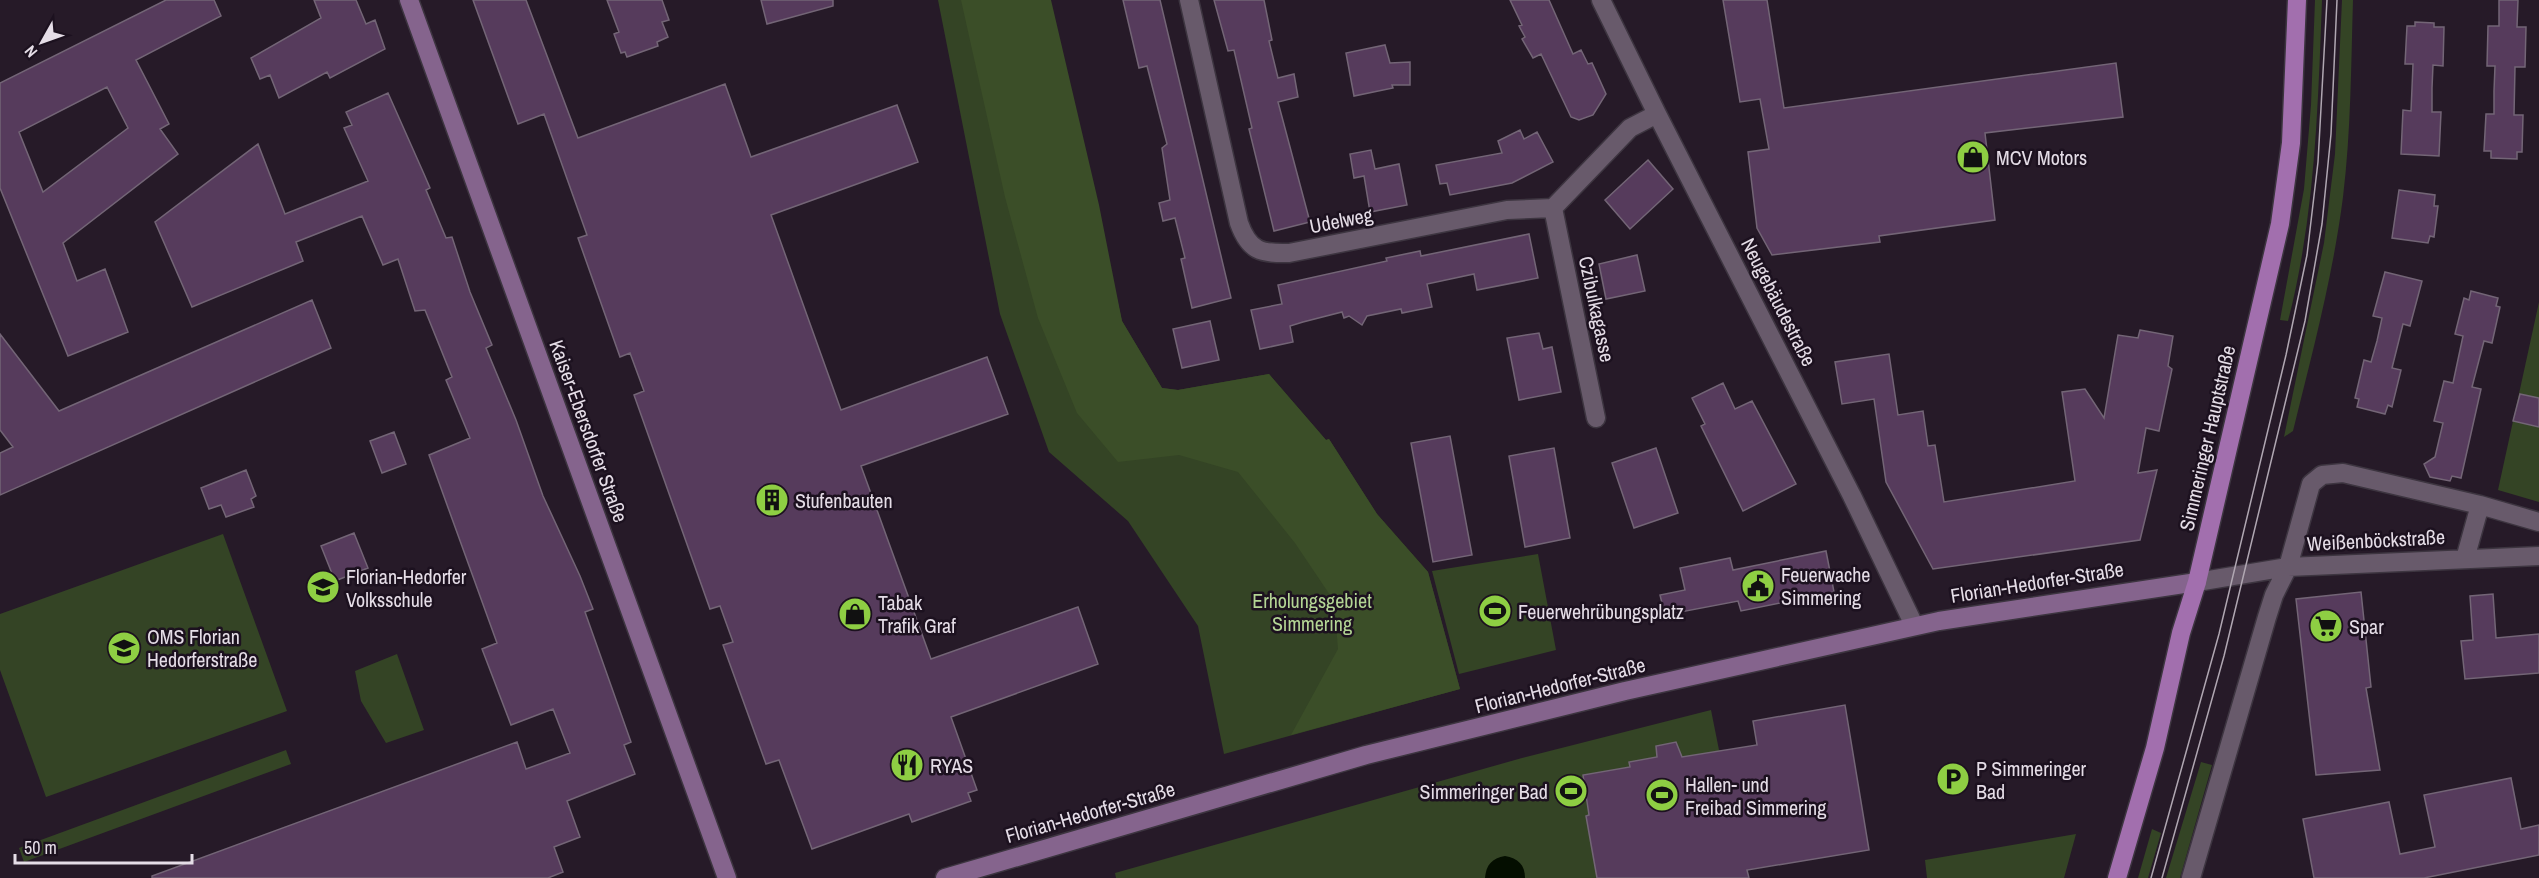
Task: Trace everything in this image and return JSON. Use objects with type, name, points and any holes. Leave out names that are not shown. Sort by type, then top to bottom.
[{"type":"main road","name":"Kaiser-Ebersdorfer Straße","points":[[409,0],[727,878]]},
{"type":"main road","name":"Simmeringer Hauptstraße","points":[[2117,878],[2155,748],[2181,633],[2197,582],[2280,224],[2291,143],[2297,0]]},
{"type":"main road","name":"Florian-Hedorfer-Straße","points":[[945,878],[1366,755],[1625,691],[1914,626],[1972,615],[2197,582]]},
{"type":"street","name":"Udelweg","points":[[1189,0],[1239,223],[1244,236],[1251,245],[1262,252],[1290,253],[1508,210],[1552,208]]},
{"type":"street","name":"Neugebäudestraße","points":[[1601,0],[1852,496],[1914,626]]},
{"type":"street","points":[[1552,208],[1630,128],[1657,114]]},
{"type":"street","name":"Czibulkagasse","points":[[1552,208],[1596,418]]},
{"type":"street","name":"Weißenböckstraße","points":[[2288,567],[2311,484],[2322,475],[2343,473],[2480,505],[2539,522]]},
{"type":"street","name":"Weißenböckstraße","points":[[2465,559],[2480,505]]},
{"type":"street","name":"Weißenböckstraße","points":[[2197,582],[2288,567],[2539,556]]},
{"type":"street","points":[[2191,878],[2267,617],[2274,595],[2288,567]]},
{"type":"green space","name":"Erholungsgebiet Simmering","points":[[938,0],[1050,0],[1122,321],[1162,388],[1178,390],[1269,374],[1326,440],[1329,439],[1377,514],[1428,572],[1460,689],[1224,754],[1198,626],[1128,521],[1049,452],[1000,314]]},
{"type":"green space","points":[[961,0],[1051,0],[1099,205],[1122,321],[1162,388],[1178,390],[1269,374],[1326,440],[1329,439],[1377,514],[1428,572],[1460,689],[1291,735],[1338,649],[1334,601],[1295,543],[1238,472],[1179,455],[1118,462],[1077,413],[1038,318],[1005,197]]},
{"type":"green space","points":[[2315,0],[2322,0],[2314,162],[2304,242],[2288,321],[2280,320],[2304,189],[2311,105]]},
{"type":"green space","points":[[2342,0],[2353,0],[2349,124],[2343,197],[2328,285],[2293,431],[2284,437],[2324,243],[2335,154]]},
{"type":"green space","points":[[2539,302],[2539,502],[2498,490]]},
{"type":"green space","points":[[223,534],[287,711],[46,797],[0,670],[0,614]]},
{"type":"green space","name":"Feuerwehrübungsplatz","points":[[1538,554],[1556,650],[1459,674],[1432,571]]},
{"type":"green space","points":[[397,654],[424,730],[386,743],[361,701],[355,671]]},
{"type":"green space","name":"Simmeringer Bad","points":[[1711,710],[1719,750],[1725,750],[1749,878],[1116,878],[1115,873],[1522,758]]},
{"type":"green space","points":[[286,750],[291,764],[24,862],[19,848]]},
{"type":"green space","points":[[2201,762],[2212,765],[2180,878],[2166,878]]},
{"type":"green space","points":[[2152,829],[2161,833],[2148,878],[2138,878]]},
{"type":"green space","points":[[2076,834],[2064,878],[1927,878],[1925,860]]},
{"type":"shaded area","points":[[1505,856],[1514,858],[1520,863],[1524,869],[1525,878],[1485,878],[1490,863]]},
{"type":"building","points":[[166,0],[214,0],[221,16],[136,60],[169,124],[160,129],[178,154],[63,243],[77,281],[105,269],[128,332],[68,356],[0,188],[0,83]],"holes":[[[107,87],[128,128],[43,192],[19,132]]]},
{"type":"building","points":[[314,0],[356,0],[366,24],[375,20],[385,49],[330,78],[327,72],[279,98],[270,75],[260,79],[251,58],[321,18]]},
{"type":"building","name":"Stufenbauten","points":[[473,0],[526,0],[578,138],[725,84],[751,157],[897,105],[918,162],[771,215],[841,410],[987,357],[1008,414],[861,466],[931,659],[1078,607],[1098,664],[951,717],[977,790],[968,793],[971,801],[912,822],[909,814],[812,849],[779,760],[766,764],[723,645],[733,642],[720,606],[710,609],[634,395],[644,391],[630,353],[620,357],[578,238],[587,235],[544,114],[518,124]]},
{"type":"building","points":[[607,0],[662,0],[669,20],[662,22],[668,37],[657,42],[658,46],[627,57],[625,52],[621,53],[614,34],[619,32]]},
{"type":"building","points":[[761,0],[833,0],[833,6],[767,24]]},
{"type":"building","points":[[1123,0],[1160,0],[1231,298],[1192,308],[1181,259],[1185,258],[1175,218],[1163,221],[1159,203],[1170,200],[1162,148],[1167,144],[1147,66],[1139,68]]},
{"type":"building","points":[[1214,0],[1264,0],[1272,40],[1269,41],[1278,78],[1294,74],[1298,97],[1278,102],[1310,222],[1274,231],[1249,129],[1252,128],[1234,50],[1228,51]]},
{"type":"building","points":[[1510,0],[1549,0],[1573,54],[1581,50],[1588,64],[1592,63],[1606,94],[1593,115],[1579,120],[1571,117],[1541,54],[1533,58],[1522,39],[1525,37],[1519,26],[1522,25]]},
{"type":"building","points":[[1723,0],[1767,0],[1784,108],[2116,63],[2123,117],[1985,133],[1995,220],[1879,236],[1880,242],[1772,255],[1757,228],[1748,152],[1769,149],[1760,99],[1740,102]]},
{"type":"building","points":[[2499,0],[2518,0],[2517,27],[2526,27],[2525,67],[2515,67],[2514,115],[2523,115],[2522,152],[2517,152],[2517,159],[2491,158],[2491,151],[2484,151],[2486,114],[2494,114],[2495,66],[2487,66],[2488,26],[2499,26]]},
{"type":"building","points":[[2415,22],[2434,23],[2434,27],[2444,27],[2443,66],[2433,65],[2432,88],[2432,112],[2441,112],[2439,156],[2401,154],[2403,110],[2411,111],[2413,64],[2405,64],[2407,26],[2415,26]]},
{"type":"building","points":[[1385,45],[1390,63],[1410,62],[1410,85],[1392,85],[1393,88],[1354,96],[1346,53]]},
{"type":"building","points":[[388,93],[430,188],[426,190],[446,238],[452,237],[470,292],[492,345],[486,348],[516,420],[543,496],[593,609],[585,612],[631,742],[624,745],[635,774],[567,801],[580,837],[554,847],[563,872],[548,878],[152,878],[152,876],[517,742],[526,769],[570,753],[553,709],[511,725],[482,649],[497,643],[429,455],[470,438],[446,380],[452,377],[425,310],[415,311],[398,259],[383,265],[362,216],[296,242],[303,261],[192,307],[155,222],[258,144],[285,214],[368,181],[344,128],[352,125],[346,112]]},
{"type":"building","points":[[1520,130],[1524,139],[1537,132],[1553,162],[1512,183],[1450,195],[1447,183],[1440,184],[1436,165],[1502,153],[1498,141]]},
{"type":"building","points":[[1371,150],[1375,169],[1399,164],[1407,205],[1370,212],[1364,176],[1354,178],[1350,154]]},
{"type":"building","points":[[1648,160],[1673,189],[1630,229],[1605,200]]},
{"type":"building","points":[[2399,190],[2435,195],[2434,206],[2438,206],[2434,237],[2430,236],[2428,243],[2392,238]]},
{"type":"building","points":[[1529,234],[1538,278],[1477,290],[1474,274],[1427,284],[1432,307],[1402,313],[1401,309],[1367,316],[1362,325],[1349,316],[1344,318],[1342,312],[1290,326],[1293,342],[1260,349],[1251,310],[1282,304],[1278,285],[1387,261],[1386,258],[1420,251],[1421,256]]},
{"type":"building","points":[[1637,255],[1645,291],[1606,299],[1599,264]]},
{"type":"building","points":[[2385,272],[2422,281],[2410,326],[2403,324],[2392,368],[2401,370],[2392,407],[2388,405],[2385,414],[2357,407],[2359,399],[2355,398],[2364,360],[2371,362],[2377,341],[2382,318],[2373,316]]},
{"type":"building","points":[[2471,291],[2498,298],[2496,306],[2500,307],[2492,343],[2484,341],[2472,387],[2481,389],[2461,478],[2452,476],[2450,481],[2430,477],[2424,464],[2435,457],[2443,423],[2434,421],[2444,381],[2453,383],[2463,336],[2455,334],[2464,298],[2469,300]]},
{"type":"building","points":[[312,300],[331,348],[0,495],[0,453],[13,447],[0,430],[0,334],[59,411]]},
{"type":"building","points":[[1210,321],[1219,360],[1182,368],[1173,329]]},
{"type":"building","points":[[2140,330],[2173,336],[2168,366],[2172,369],[2159,431],[2146,428],[2138,473],[2157,470],[2140,540],[1933,569],[1886,482],[1874,399],[1842,404],[1835,362],[1889,354],[1898,415],[1923,411],[1928,446],[1935,445],[1944,502],[2075,481],[2062,392],[2085,389],[2104,418],[2118,335],[2138,338]]},
{"type":"building","points":[[1539,333],[1543,349],[1552,347],[1561,392],[1519,400],[1507,338]]},
{"type":"building","points":[[1723,383],[1735,409],[1752,401],[1796,484],[1743,511],[1701,426],[1705,424],[1692,398]]},
{"type":"building","points":[[2520,394],[2539,398],[2539,427],[2513,421]]},
{"type":"building","points":[[394,432],[406,464],[382,473],[370,441]]},
{"type":"building","points":[[1450,436],[1472,555],[1433,562],[1411,443]]},
{"type":"building","points":[[1554,448],[1570,538],[1525,547],[1509,456]]},
{"type":"building","points":[[1656,448],[1678,513],[1634,528],[1612,463]]},
{"type":"building","points":[[246,470],[256,496],[251,499],[254,507],[226,517],[221,505],[209,509],[201,488]]},
{"type":"building","points":[[354,533],[368,568],[335,581],[321,546]]},
{"type":"building","name":"Feuerwache Simmering","points":[[1826,551],[1834,592],[1741,611],[1738,601],[1665,615],[1660,595],[1685,590],[1680,568],[1730,558],[1733,570]]},
{"type":"building","points":[[2361,592],[2371,687],[2366,688],[2380,770],[2316,775],[2296,599]]},
{"type":"building","points":[[2493,594],[2496,638],[2539,634],[2539,673],[2465,679],[2461,641],[2473,640],[2470,596]]},
{"type":"building","points":[[1845,705],[1869,850],[1747,870],[1749,878],[1597,878],[1586,816],[1589,815],[1583,775],[1630,767],[1629,762],[1657,757],[1656,746],[1676,742],[1682,757],[1757,745],[1753,721]]},
{"type":"building","points":[[2511,778],[2521,829],[2539,825],[2539,855],[2424,878],[2314,878],[2303,819],[2389,802],[2400,854],[2435,847],[2424,795]]},
{"type":"tram line","points":[[2151,878],[2219,634],[2286,355],[2307,255],[2318,162],[2327,0]]},
{"type":"tram line","points":[[2162,878],[2224,656],[2305,321],[2322,224],[2331,134],[2337,0]]},
{"type":"place","name":"MCV Motors","points":[[1973,157]]},
{"type":"place","name":"Stufenbauten","points":[[772,500]]},
{"type":"place","name":"Feuerwache Simmering","points":[[1758,586]]},
{"type":"place","name":"Florian-Hedorfer Volksschule","points":[[323,587]]},
{"type":"place","name":"Feuerwehrübungsplatz","points":[[1495,611]]},
{"type":"place","name":"Tabak Trafik Graf","points":[[855,614]]},
{"type":"place","name":"Spar","points":[[2326,626]]},
{"type":"place","name":"OMS Florian Hedorferstraße","points":[[124,648]]},
{"type":"place","name":"RYAS","points":[[907,765]]},
{"type":"place","name":"P Simmeringer Bad","points":[[1953,779]]},
{"type":"place","name":"Simmeringer Bad","points":[[1571,791]]},
{"type":"place","name":"Hallen- und Freibad Simmering","points":[[1662,795]]}]
